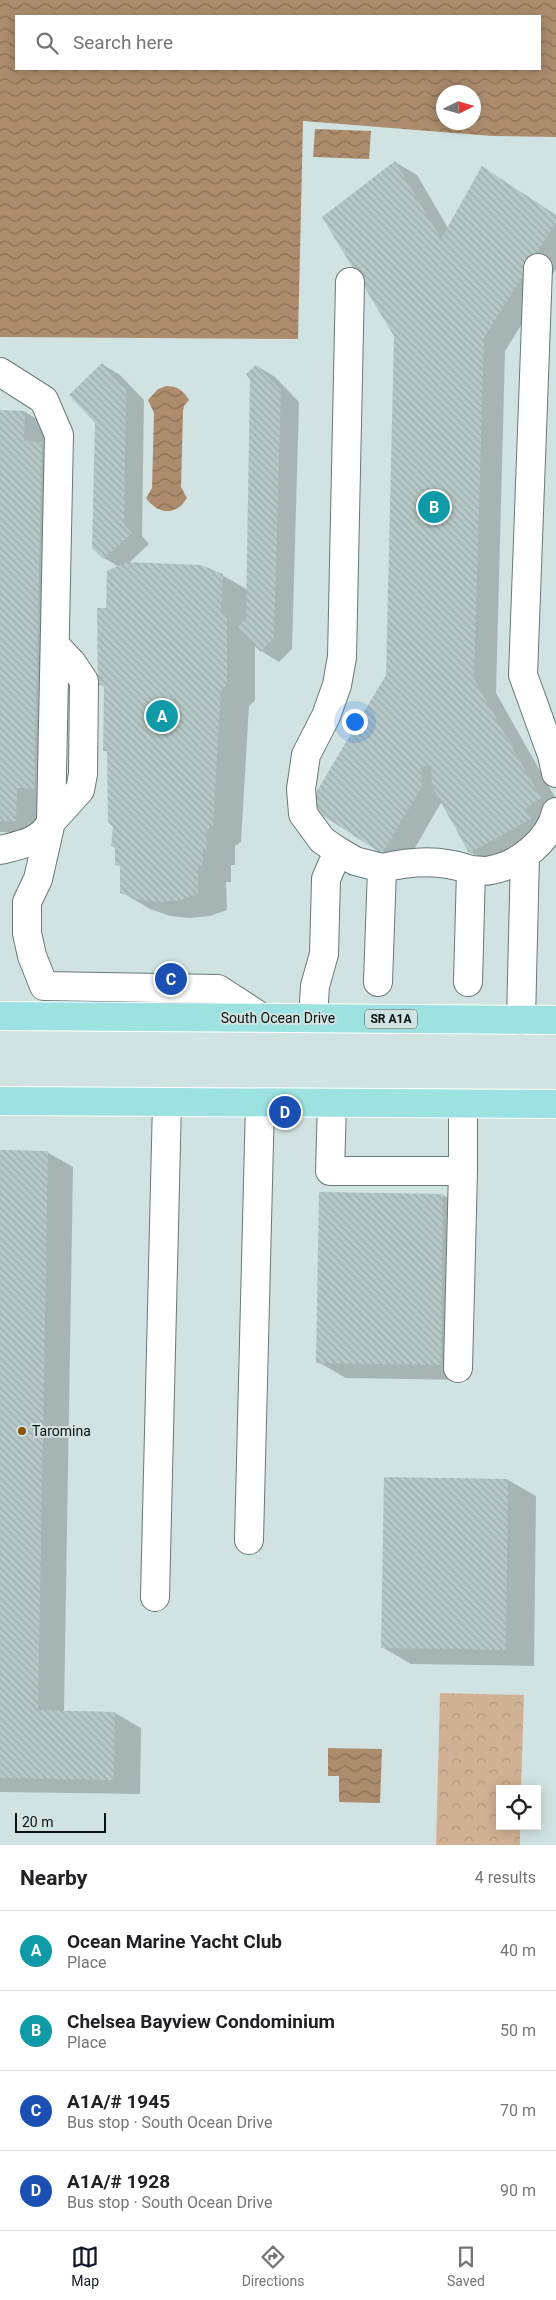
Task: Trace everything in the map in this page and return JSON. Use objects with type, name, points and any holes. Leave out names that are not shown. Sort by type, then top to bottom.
[{"type":"main road","name":"South Ocean Drive","points":[[0,1016],[556,1020]]},
{"type":"main road","points":[[0,1101],[556,1104]]},
{"type":"lane","points":[[538,268],[523,675],[552,755],[556,774]]},
{"type":"lane","points":[[350,282],[342,657],[337,685],[326,716],[306,755],[301,789],[303,814],[322,840],[354,861],[382,868],[417,861],[452,863],[471,870],[490,871],[525,855],[546,836],[556,812]]},
{"type":"lane","points":[[0,372],[44,400],[58,435],[51,822],[38,879],[28,902],[27,933],[32,956],[44,986],[218,989],[261,1018]]},
{"type":"lane","points":[[0,850],[37,839],[46,832],[51,822]]},
{"type":"lane","points":[[313,1018],[315,986],[324,954],[326,879],[338,851]]},
{"type":"lane","points":[[521,1020],[525,855]]},
{"type":"lane","points":[[378,982],[382,868]]},
{"type":"lane","points":[[468,982],[471,870]]},
{"type":"lane","points":[[155,1597],[167,1102]]},
{"type":"lane","points":[[249,1540],[260,1103]]},
{"type":"lane","points":[[332,1103],[330,1171],[463,1170]]},
{"type":"lane","points":[[458,1368],[463,1104]]},
{"type":"green space","points":[[440,1693],[524,1695],[521,1785],[496,1785],[496,1830],[520,1830],[520,1845],[436,1845]]},
{"type":"water","points":[[0,0],[556,0],[556,137],[492,136],[303,121],[298,339],[0,337]]},
{"type":"water","points":[[315,129],[371,131],[369,159],[313,157]]},
{"type":"water","points":[[166,386],[179,389],[189,400],[184,406],[183,411],[181,487],[187,498],[178,508],[167,511],[156,508],[146,498],[152,488],[154,413],[148,400],[158,389]]},
{"type":"water","points":[[328,1748],[382,1749],[380,1803],[339,1802],[339,1776],[328,1776]]},
{"type":"building","points":[[395,161],[441,239],[482,166],[556,216],[556,222],[484,338],[474,679],[541,798],[526,808],[531,819],[469,853],[432,786],[431,766],[421,766],[422,786],[382,854],[308,806],[386,675],[394,336],[322,217]]},
{"type":"building","points":[[102,363],[126,388],[124,525],[132,533],[103,559],[92,548],[95,423],[69,395]]},
{"type":"building","points":[[256,365],[281,390],[274,638],[260,652],[238,627],[246,618],[250,380],[246,374]]},
{"type":"building","points":[[0,410],[25,411],[24,441],[42,442],[34,789],[17,788],[16,821],[0,821]]},
{"type":"building","points":[[127,562],[201,565],[223,574],[221,611],[227,614],[227,685],[221,690],[213,826],[206,830],[207,849],[203,850],[203,866],[198,866],[198,894],[181,900],[161,902],[141,900],[120,893],[120,866],[115,865],[115,848],[111,846],[113,827],[108,822],[107,751],[103,751],[104,686],[98,685],[97,608],[106,608],[107,571]]},
{"type":"building","name":"Taromina","points":[[0,1150],[48,1151],[38,1710],[115,1712],[114,1780],[0,1778]]},
{"type":"building","points":[[319,1192],[443,1194],[441,1365],[316,1363]]},
{"type":"building","points":[[384,1477],[508,1479],[506,1650],[381,1648]]},
{"type":"place","name":"Chelsea Bayview Condominium","points":[[434,507]]},
{"type":"place","name":"Ocean Marine Yacht Club","points":[[162,716]]},
{"type":"place","name":"A1A/# 1945","points":[[171,979]]},
{"type":"place","name":"A1A/# 1928","points":[[285,1112]]},
{"type":"place","name":"Taromina","points":[[22,1431]]}]
